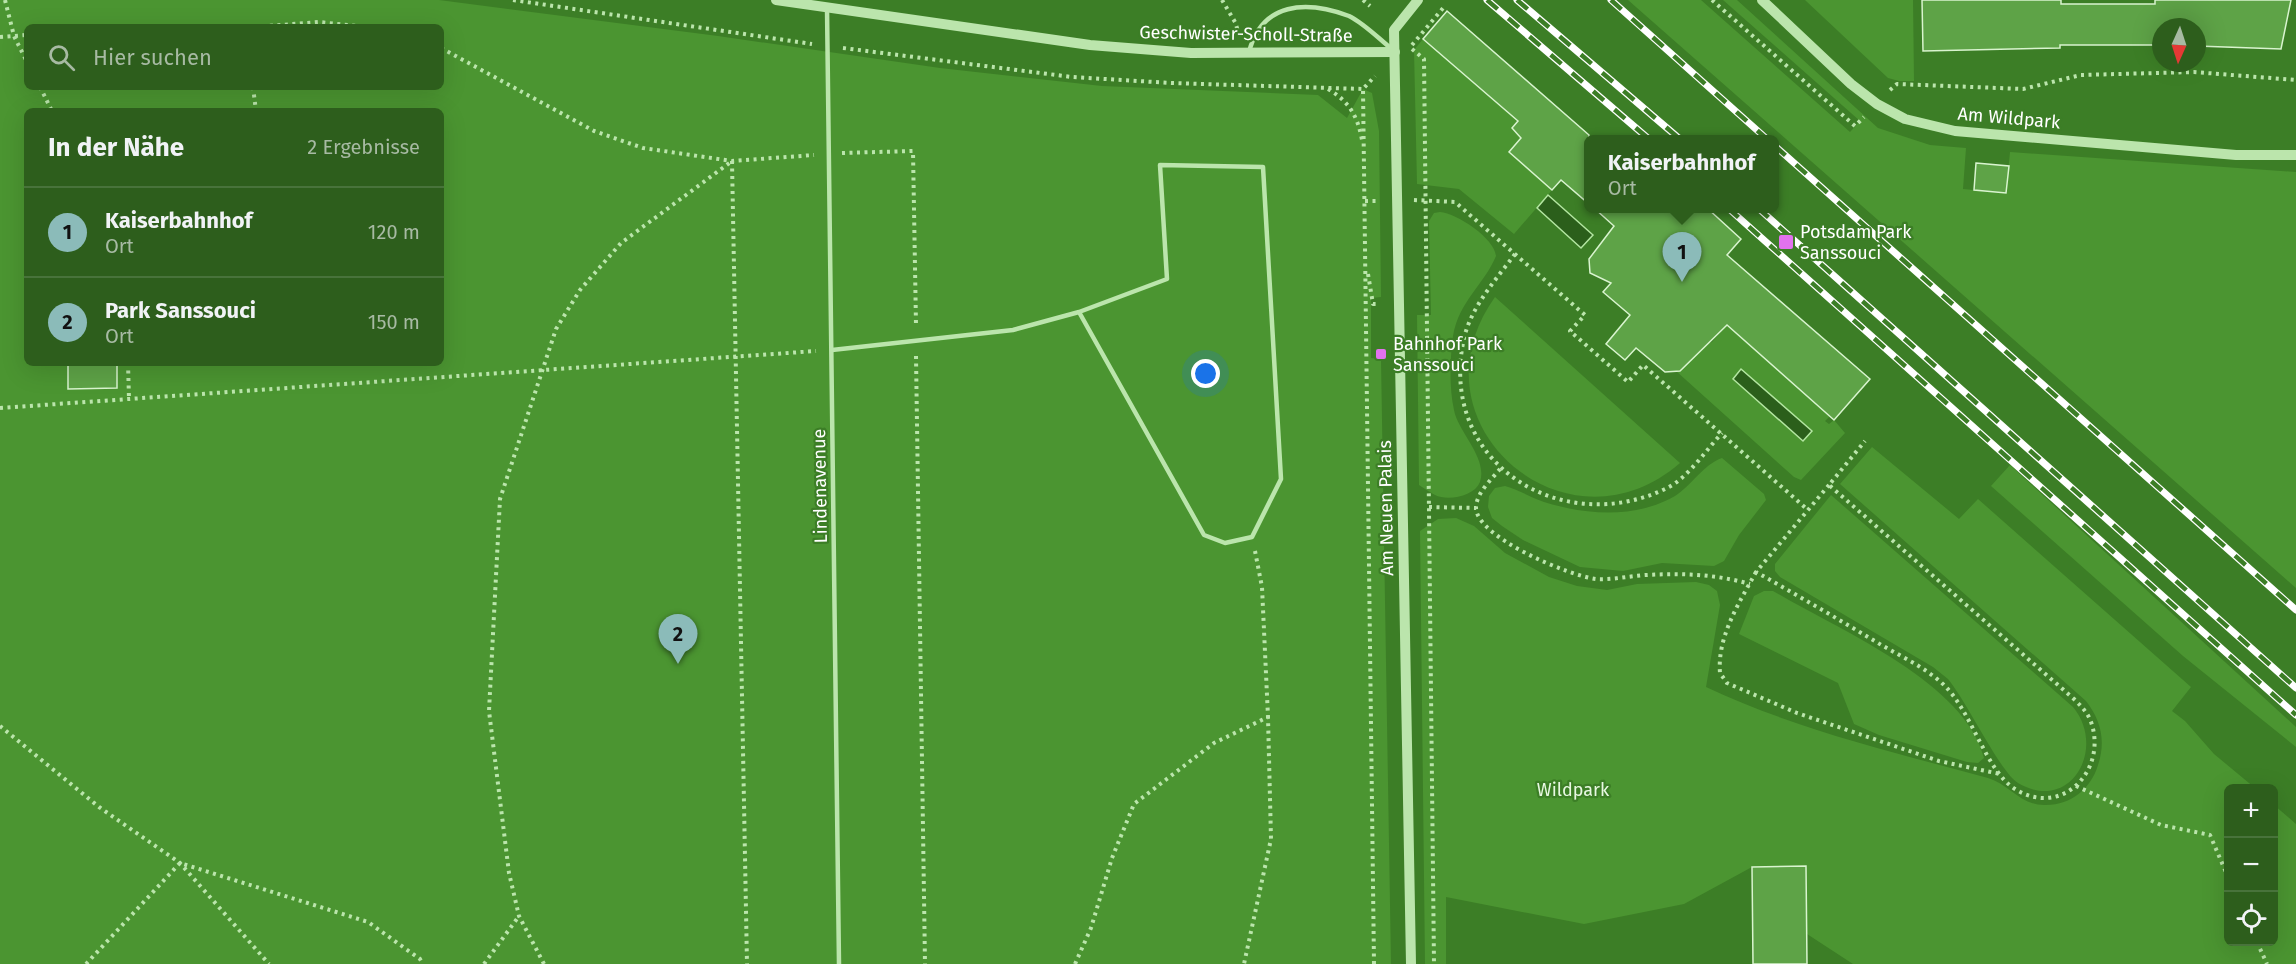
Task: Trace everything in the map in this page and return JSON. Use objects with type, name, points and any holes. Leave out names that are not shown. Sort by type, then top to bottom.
[{"type":"street","name":"Geschwister-Scholl-Straße","points":[[776,0],[1090,45],[1191,53],[1395,52]]},
{"type":"street","points":[[1395,52],[1394,30],[1419,0]]},
{"type":"street","name":"Am Wildpark","points":[[1762,0],[1847,80],[1877,104],[1905,119],[1955,131],[2235,155],[2296,154]]},
{"type":"street","name":"Am Neuen Palais","points":[[1395,52],[1411,964]]},
{"type":"lane","points":[[1247,52],[1254,35],[1270,15],[1289,6],[1306,3],[1330,7],[1351,17],[1395,52]]},
{"type":"lane","name":"Lindenavenue","points":[[827,8],[839,964]]},
{"type":"lane","points":[[831,350],[1013,330],[1079,312],[1167,279],[1160,165],[1263,167],[1281,479],[1252,537],[1226,543],[1204,535],[1079,312]]},
{"type":"path","points":[[5,0],[14,36],[24,56]]},
{"type":"path","points":[[513,0],[828,46],[1072,77],[1363,89]]},
{"type":"path","points":[[1222,0],[1235,22],[1247,52]]},
{"type":"path","points":[[1363,0],[1370,6]]},
{"type":"path","points":[[1712,0],[1855,126],[1896,84],[2023,89],[2081,75],[2194,72],[2296,80]]},
{"type":"path","points":[[1374,964],[1363,89],[1395,52],[1410,48],[1444,7]]},
{"type":"path","points":[[293,24],[319,22],[338,24]]},
{"type":"path","points":[[0,37],[24,35]]},
{"type":"path","points":[[1410,48],[1424,59],[1434,964]]},
{"type":"path","points":[[444,50],[594,131],[643,148],[732,161],[829,153],[913,151],[925,964]]},
{"type":"path","points":[[1324,88],[1338,95],[1352,109],[1360,129],[1364,151]]},
{"type":"path","points":[[42,90],[50,108]]},
{"type":"path","points":[[253,90],[256,108]]},
{"type":"path","points":[[732,161],[747,964]]},
{"type":"path","points":[[544,964],[519,916],[509,873],[489,711],[500,499],[540,371],[556,328],[598,267],[621,243],[732,161]]},
{"type":"path","points":[[1425,200],[1455,202],[1585,315],[1570,331],[1628,381],[1643,365],[1808,510]]},
{"type":"path","points":[[1515,254],[1476,307],[1468,325],[1461,361],[1463,402],[1468,419],[1478,441],[1500,469],[1538,492],[1558,498],[1582,504],[1628,502],[1670,487],[1722,433]]},
{"type":"path","points":[[1366,263],[1373,304],[1381,303]]},
{"type":"path","points":[[1417,283],[1425,286]]},
{"type":"path","points":[[0,408],[831,350]]},
{"type":"path","points":[[128,366],[129,399]]},
{"type":"path","points":[[1865,441],[1756,572],[1732,614],[1722,648],[1720,673],[1727,683],[1797,713],[1939,761],[2001,774]]},
{"type":"path","points":[[1500,469],[1479,496],[1476,508],[1480,520],[1493,532],[1555,568],[1575,575],[1618,579],[1682,573],[1728,578],[1750,584]]},
{"type":"path","points":[[1756,572],[1933,675],[1957,700],[2001,774],[2015,789],[2040,798],[2068,793],[2076,786],[2088,770],[2095,742],[2088,714],[2074,699],[1829,485]]},
{"type":"path","points":[[1429,507],[1476,508]]},
{"type":"path","points":[[1244,964],[1271,839],[1262,587],[1252,537]]},
{"type":"path","points":[[1075,964],[1091,928],[1112,858],[1134,804],[1214,743],[1268,717]]},
{"type":"path","points":[[0,726],[99,807],[180,863],[269,964]]},
{"type":"path","points":[[2076,786],[2161,825],[2210,835],[2224,866]]},
{"type":"path","points":[[86,964],[180,863]]},
{"type":"path","points":[[180,863],[368,922],[420,959],[423,964]]},
{"type":"path","points":[[484,964],[519,916]]},
{"type":"path","points":[[2259,946],[2267,964]]},
{"type":"green space","points":[[0,0],[439,0],[718,36],[940,68],[1102,86],[1318,95],[1347,118],[1363,89],[1372,93],[1379,131],[1381,297],[1371,298],[1371,358],[1381,359],[1391,964],[0,964]]},
{"type":"green space","points":[[1628,0],[1701,0],[1850,132],[1860,121],[1723,0],[1737,0],[1878,128],[1930,145],[1966,148],[1963,189],[2006,193],[2010,152],[2296,172],[2296,588]]},
{"type":"green space","points":[[1805,0],[1913,0],[1914,81],[1888,78]]},
{"type":"green space","points":[[1423,39],[1518,121],[1512,128],[1521,138],[1509,152],[1552,190],[1514,234],[1459,189],[1417,184],[1414,50]]},
{"type":"green space","points":[[1440,212],[1456,217],[1474,228],[1489,242],[1496,256],[1461,313],[1453,336],[1451,354],[1451,392],[1454,410],[1480,464],[1480,482],[1477,487],[1466,494],[1446,498],[1435,495],[1419,485],[1417,315],[1431,315],[1429,221],[1434,213]]},
{"type":"green space","points":[[1495,297],[1680,463],[1636,489],[1590,497],[1548,487],[1511,464],[1484,431],[1470,390],[1472,344]]},
{"type":"green space","points":[[1727,325],[1830,416],[1825,421],[1829,424],[1834,420],[1845,433],[1801,480],[1794,477],[1676,371],[1680,371]]},
{"type":"green space","name":"Wildpark","points":[[1872,447],[1959,519],[1978,499],[2191,687],[2172,711],[2185,721],[2214,754],[2250,784],[2224,784],[2224,946],[2278,946],[2278,808],[2296,824],[2296,964],[1853,964],[1807,934],[1806,866],[1752,867],[1684,904],[1584,924],[1446,897],[1446,964],[1425,964],[1420,531],[1438,519],[1456,518],[1474,526],[1505,553],[1549,577],[1577,586],[1607,590],[1637,584],[1696,582],[1709,585],[1717,591],[1720,605],[1706,687],[1740,702],[1880,749],[1988,778],[2028,802],[2036,804],[2062,803],[2085,788],[2095,774],[2102,748],[2101,731],[2086,701],[1840,484]]},
{"type":"green space","points":[[1722,458],[1764,494],[1766,500],[1739,535],[1724,561],[1714,566],[1662,563],[1623,571],[1580,567],[1523,540],[1492,518],[1488,507],[1489,496],[1495,488],[1505,486],[1544,502],[1577,510],[1610,512],[1644,508],[1675,496],[1709,465]]},
{"type":"green space","points":[[2010,465],[2296,727],[2296,747],[2183,656],[1991,486]]},
{"type":"green space","points":[[1831,495],[2073,707],[2083,723],[2086,741],[2085,757],[2078,772],[2068,783],[2054,790],[2037,790],[2018,783],[2002,765],[1948,679],[1933,667],[1780,577],[1775,571],[1775,564]]},
{"type":"green space","points":[[1764,591],[1773,591],[1868,644],[1929,684],[1954,707],[1973,731],[1984,758],[1978,763],[1967,762],[1879,735],[1854,724],[1838,683],[1739,634],[1754,596]]},
{"type":"shaded area","points":[[1548,195],[1593,235],[1581,248],[1537,208]]},
{"type":"shaded area","points":[[1741,369],[1812,431],[1803,441],[1733,379]]},
{"type":"building","points":[[1922,0],[2061,0],[2061,4],[2155,4],[2155,0],[2291,0],[2281,49],[2206,46],[2206,18],[2152,18],[2152,45],[2060,45],[2060,48],[1923,51]]},
{"type":"building","points":[[1447,11],[1589,135],[1584,135],[1584,200],[1561,180],[1552,190],[1509,152],[1521,138],[1512,128],[1518,121],[1423,39]]},
{"type":"building","points":[[1976,163],[2009,166],[2006,193],[1974,190]]},
{"type":"building","points":[[1600,213],[1679,213],[1686,219],[1691,213],[1712,213],[1741,239],[1727,255],[1870,379],[1834,420],[1727,325],[1680,371],[1665,372],[1636,348],[1625,360],[1606,344],[1630,315],[1603,292],[1611,283],[1590,273],[1589,259],[1614,226]]},
{"type":"building","points":[[68,366],[117,366],[117,388],[68,389]]},
{"type":"building","points":[[1806,866],[1807,964],[1753,964],[1752,867]]},
{"type":"railway","points":[[1487,0],[1644,135]]},
{"type":"railway","points":[[1517,0],[1675,135]]},
{"type":"railway","points":[[1611,0],[1762,135]]},
{"type":"railway","points":[[1779,150],[2296,610]]},
{"type":"railway","points":[[1734,213],[2296,715]]},
{"type":"railway","points":[[1764,213],[2296,688]]},
{"type":"place","name":"Potsdam Park Sanssouci","points":[[1786,242]]},
{"type":"place","name":"Kaiserbahnhof","points":[[1682,282]]},
{"type":"place","name":"Bahnhof Park Sanssouci","points":[[1381,354]]},
{"type":"place","name":"Park Sanssouci","points":[[678,664]]}]
